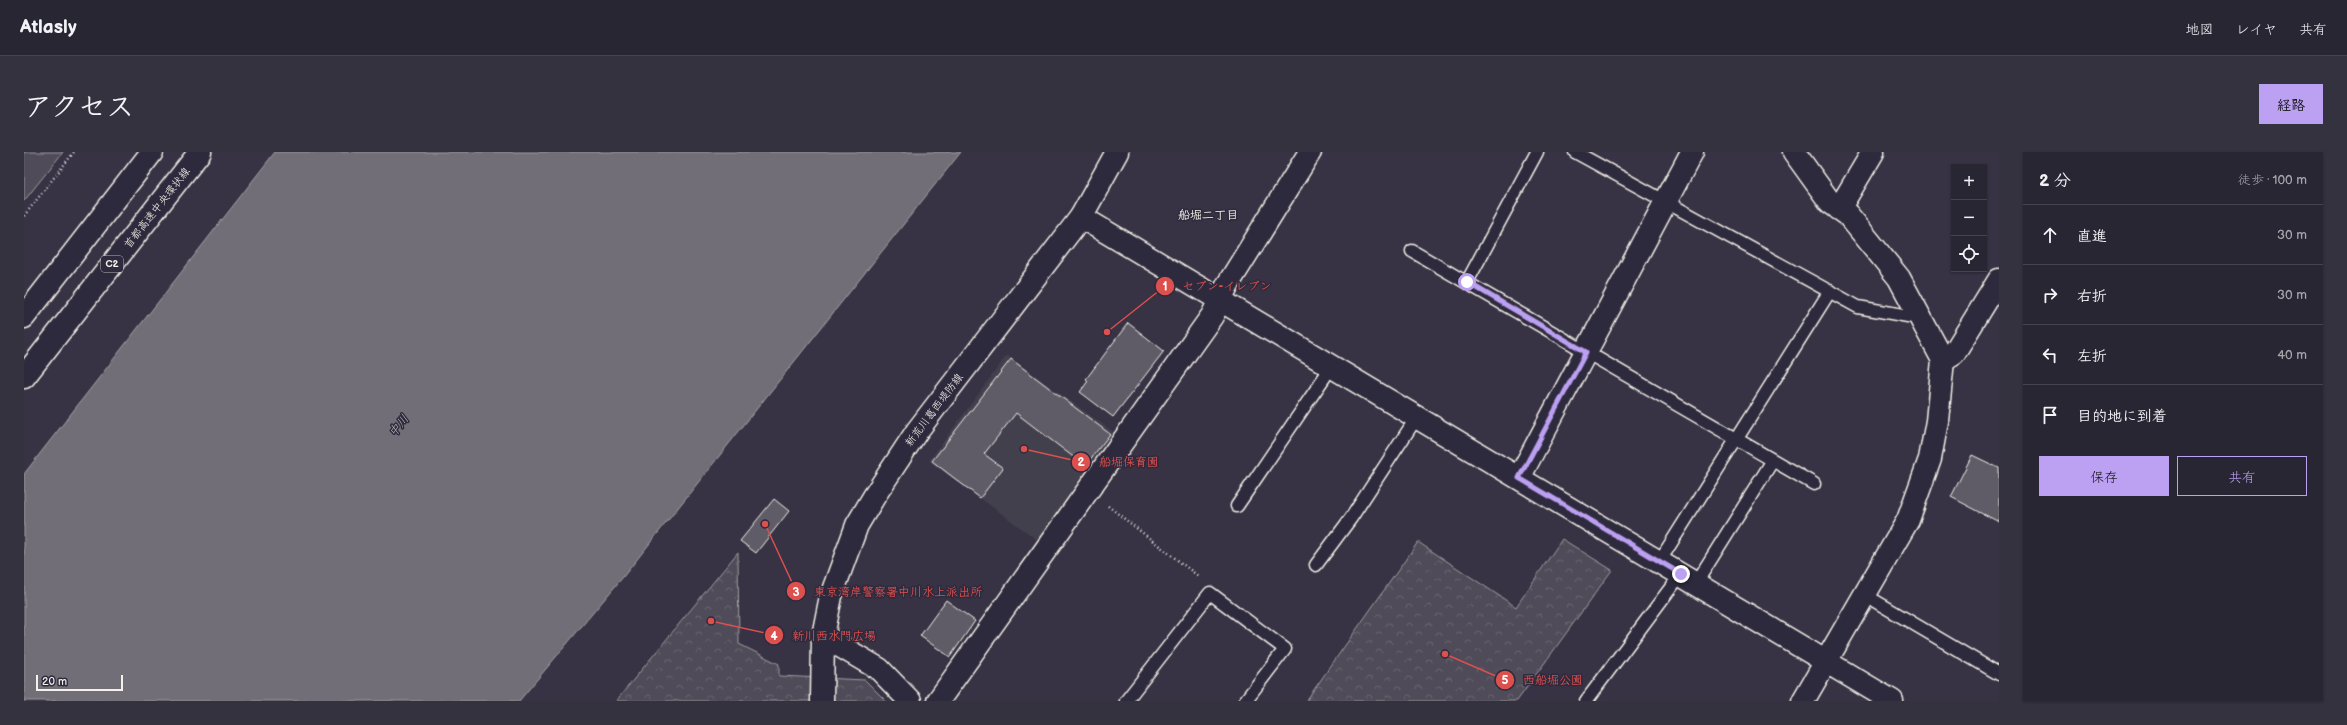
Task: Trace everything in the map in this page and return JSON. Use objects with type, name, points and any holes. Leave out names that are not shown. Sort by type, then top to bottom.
[{"type":"main road","points":[[24,317],[152,152]]},
{"type":"main road","name":"首都高速中央環状線","points":[[24,377],[200,152]]},
{"type":"main road","name":"新荒川葛西堤防線","points":[[822,700],[823,636],[831,596],[857,525],[917,431],[1081,217],[1117,152]]},
{"type":"main road","points":[[938,701],[1089,492],[1212,316],[1220,300],[1310,152]]},
{"type":"main road","points":[[1519,478],[1692,152]]},
{"type":"main road","points":[[1794,152],[1830,202],[1848,215],[1899,278],[1919,318],[1943,360],[1937,421],[1930,459],[1908,520],[1863,594],[1803,701]]},
{"type":"main road","points":[[1839,208],[1873,152]]},
{"type":"main road","points":[[1081,217],[1892,701]]},
{"type":"main road","points":[[1943,360],[1954,353],[1999,280]]},
{"type":"main road","points":[[823,636],[879,669],[910,701]]},
{"type":"lane","points":[[1467,282],[1536,152]]},
{"type":"lane","points":[[1575,152],[1858,307],[1919,318]]},
{"type":"lane","points":[[1412,251],[1814,484]]},
{"type":"lane","points":[[1659,562],[1830,291]]},
{"type":"lane","points":[[1237,506],[1332,366]]},
{"type":"lane","points":[[1316,565],[1351,518],[1417,417]]},
{"type":"lane","points":[[1586,701],[1688,579],[1773,460]]},
{"type":"lane","points":[[1126,701],[1210,593],[1285,649],[1245,701]]},
{"type":"lane","points":[[1863,594],[1999,674]]},
{"type":"path","points":[[24,216],[74,152]]},
{"type":"path","points":[[1089,492],[1211,586],[1210,593]]},
{"type":"shaded area","points":[[1007,355],[1119,436],[1040,542],[929,461]]},
{"type":"green space","points":[[24,152],[63,152],[24,201]]},
{"type":"green space","points":[[1562,539],[1612,570],[1517,701],[1306,701],[1418,542],[1516,607]]},
{"type":"green space","points":[[738,552],[739,644],[779,664],[779,676],[865,680],[886,701],[616,701]]},
{"type":"water","name":"中川","points":[[275,152],[961,152],[623,577],[519,701],[24,701],[24,474]]},
{"type":"building","points":[[1128,323],[1164,351],[1113,417],[1080,392],[1088,381],[1086,379]]},
{"type":"building","points":[[1011,359],[1110,434],[1085,466],[1016,413],[984,454],[1003,468],[980,498],[932,461]]},
{"type":"building","points":[[1972,455],[1999,468],[1999,522],[1951,497]]},
{"type":"building","points":[[774,499],[789,511],[756,553],[740,541]]},
{"type":"building","points":[[946,600],[975,621],[950,657],[920,636]]},
{"type":"place","name":"セブン-イレブン","points":[[1107,332]]},
{"type":"place","name":"船堀保育園","points":[[1024,449]]},
{"type":"place","name":"東京湾岸警察署中川水上派出所","points":[[765,524]]},
{"type":"place","name":"新川西水門広場","points":[[711,621]]},
{"type":"place","name":"西船堀公園","points":[[1445,654]]},
{"type":"district","name":"船堀二丁目","points":[[1208,215]]},
{"type":"route","points":[[1467,282],[1586,352],[1519,478],[1681,574]]}]
